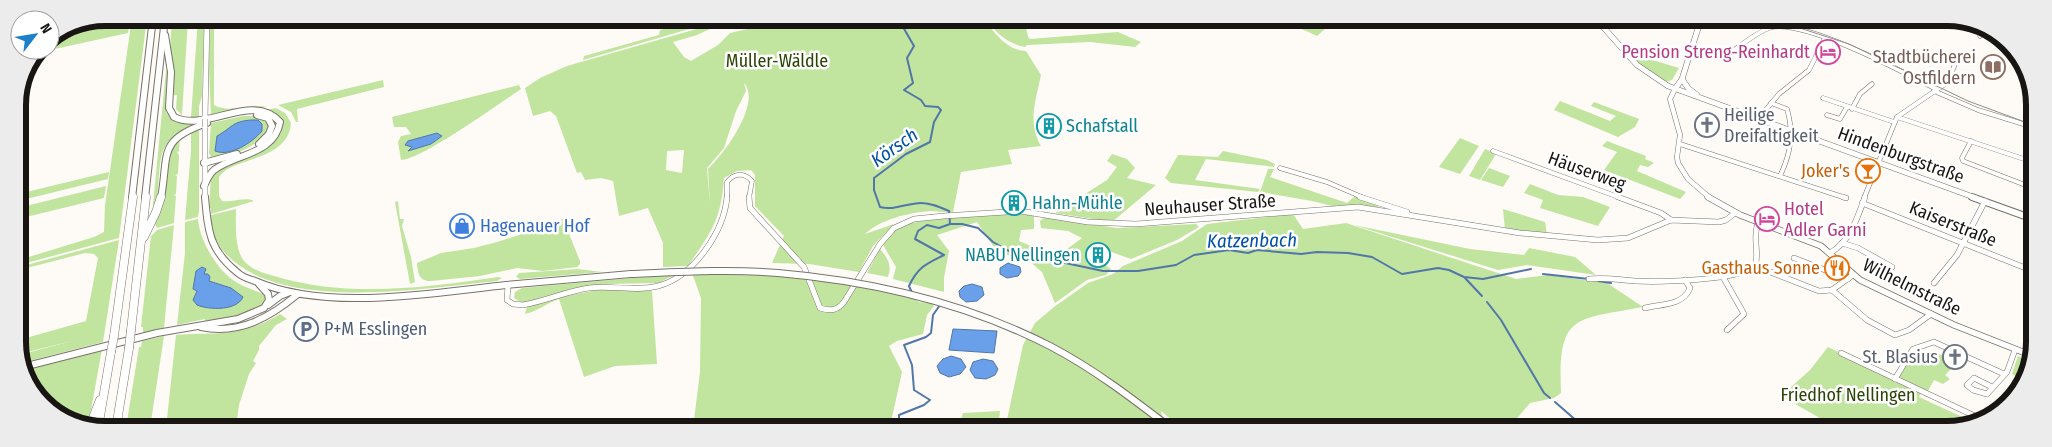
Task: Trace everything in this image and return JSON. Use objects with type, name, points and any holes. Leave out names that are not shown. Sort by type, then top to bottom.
[{"type":"highway","points":[[99,420],[126,254],[152,26]]},
{"type":"highway","points":[[117,421],[129,348],[142,241],[164,26]]},
{"type":"highway","points":[[163,31],[170,65],[169,110],[172,116],[182,120],[195,121],[240,112],[256,111],[270,113],[279,120],[279,131],[268,143],[253,153],[213,171],[204,186]]},
{"type":"highway","points":[[142,241],[160,203],[166,152],[173,141],[195,127],[232,117],[255,114],[266,117],[272,122],[270,133],[256,146],[204,164]]},
{"type":"highway","points":[[204,164],[233,161]]},
{"type":"highway","points":[[92,419],[105,387]]},
{"type":"main road","points":[[207,26],[204,164],[205,222],[211,242],[220,258],[237,272],[258,283],[298,294],[332,298],[367,298],[700,269],[776,271],[864,282],[924,297],[992,320],[1049,346],[1113,384],[1162,421]]},
{"type":"main road","name":"Hindenburgstraße","points":[[1602,26],[1638,67],[1654,79],[1675,89],[2026,216]]},
{"type":"main road","points":[[1675,89],[1682,79],[1699,26]]},
{"type":"main road","points":[[1682,79],[1690,89],[1710,102]]},
{"type":"main road","points":[[258,283],[269,296],[268,303],[264,308]]},
{"type":"main road","points":[[30,365],[136,338],[240,318],[264,308],[280,296],[290,292]]},
{"type":"main road","points":[[196,327],[219,330],[249,324],[276,312],[298,294]]},
{"type":"street","points":[[1724,57],[1766,30],[1788,26],[1859,50],[1935,90],[1978,110],[2026,125]]},
{"type":"street","points":[[1758,119],[1771,103],[1809,70],[1817,59],[1825,38]]},
{"type":"street","points":[[1830,253],[1850,234],[1896,120],[1949,81],[1955,64]]},
{"type":"street","points":[[1852,109],[1858,96],[1866,86],[1872,84]]},
{"type":"street","name":"Wilhelmstraße","points":[[1675,89],[1670,100],[1680,144],[1676,159],[1688,179],[1714,200],[1735,213],[1758,223],[1809,240],[1830,253],[1850,277],[1994,342],[2025,353]]},
{"type":"street","points":[[1823,98],[1852,109],[1971,141],[2026,160]]},
{"type":"street","points":[[1771,103],[1788,109],[1792,119],[1791,149],[1780,176]]},
{"type":"street","points":[[1827,115],[1840,120],[1847,107]]},
{"type":"street","points":[[1971,141],[1962,158],[1963,161],[2026,185]]},
{"type":"street","points":[[1680,144],[1846,198]]},
{"type":"street","name":"Häuserweg","points":[[1493,150],[1629,200],[1671,220]]},
{"type":"street","points":[[1280,168],[1327,182],[1360,197],[1410,214]]},
{"type":"street","name":"Neuhauser Straße","points":[[508,285],[507,300],[513,304],[523,305],[587,288],[648,288],[672,281],[692,265],[709,241],[725,211],[727,182],[735,175],[741,174],[748,176],[752,181],[748,201],[750,208],[798,258],[804,267],[820,308],[830,311],[840,307],[844,302],[880,244],[894,228],[914,219],[1009,211],[1031,212],[1088,222],[1121,225],[1353,207],[1410,214],[1534,235],[1598,240],[1628,238],[1671,220],[1719,222],[1726,220],[1735,213]]},
{"type":"street","points":[[1934,283],[1947,269],[1964,243],[1985,201]]},
{"type":"street","name":"Kaiserstraße","points":[[1862,203],[2026,268]]},
{"type":"street","points":[[1589,279],[1635,281],[1685,280],[1723,277],[1748,271],[1755,266],[1757,255],[1753,235],[1758,223]]},
{"type":"street","points":[[1842,242],[1858,248],[1892,267]]},
{"type":"street","points":[[1755,266],[1814,290],[1832,290],[1850,277],[1800,258],[1794,258]]},
{"type":"street","points":[[1723,277],[1744,314],[1743,318],[1727,330]]},
{"type":"street","points":[[1645,308],[1678,301],[1686,296],[1690,288],[1685,280]]},
{"type":"street","points":[[1832,290],[1867,320],[1897,336],[1913,326],[1919,325],[1931,314]]},
{"type":"street","points":[[1895,379],[1911,351],[1934,342],[1940,343],[2004,374]]},
{"type":"street","points":[[1992,387],[2008,369],[2015,350]]},
{"type":"street","points":[[1842,353],[1974,416]]},
{"type":"green space","points":[[105,26],[129,26],[128,33],[60,48],[60,41],[80,30]]},
{"type":"green space","points":[[131,26],[146,26],[119,238],[26,263],[26,258],[94,237],[104,232],[105,205]]},
{"type":"green space","points":[[171,26],[188,26],[182,115],[176,109],[177,95],[173,95],[170,48]]},
{"type":"green space","points":[[197,26],[204,26],[202,96],[199,106],[199,117],[191,117]]},
{"type":"green space","points":[[210,26],[214,26],[214,105],[226,109],[254,106],[267,107],[211,115]]},
{"type":"green space","points":[[676,26],[700,26],[583,60],[584,56],[659,35],[660,30]]},
{"type":"green space","name":"Müller-Wäldle","points":[[707,26],[716,26],[697,35],[673,42],[684,57],[691,61],[718,45],[730,33],[760,26],[990,26],[1001,40],[1013,48],[1026,51],[1041,75],[1035,102],[1034,128],[1041,146],[1008,150],[1012,164],[961,172],[953,212],[930,211],[913,213],[879,224],[871,229],[865,234],[894,224],[873,246],[859,272],[809,264],[772,263],[784,236],[755,206],[755,175],[751,170],[737,171],[724,178],[723,193],[714,225],[688,266],[663,267],[663,243],[648,208],[619,216],[613,181],[601,178],[585,180],[581,172],[577,173],[556,116],[550,111],[533,116],[525,88],[540,78],[567,66]],"holes":[[[744,83],[748,92],[748,103],[739,128],[723,152],[708,169],[710,205],[707,168],[724,148],[736,111],[746,91]],[[684,150],[682,173],[666,170],[667,151]]]},
{"type":"green space","points":[[992,26],[1026,26],[1030,39],[1118,32],[1141,42],[1135,47],[1090,42],[1027,45],[1025,47],[1003,37]]},
{"type":"green space","points":[[1295,26],[1321,26],[1326,28],[1317,36]]},
{"type":"green space","points":[[1629,53],[1679,68],[1672,80],[1666,82],[1639,65]]},
{"type":"green space","points":[[166,70],[166,112],[173,119],[184,122],[213,119],[182,132],[166,145],[161,157],[156,205],[153,205]]},
{"type":"green space","points":[[383,80],[384,87],[297,109],[298,122],[296,122],[291,112],[278,105]]},
{"type":"green space","points":[[519,85],[521,89],[461,130],[411,158],[401,160],[398,142],[401,136],[411,134],[406,127],[394,127],[392,117]]},
{"type":"green space","points":[[1560,101],[1610,121],[1616,116],[1591,106],[1594,102],[1639,119],[1635,127],[1618,137],[1554,110]]},
{"type":"green space","points":[[276,108],[285,113],[291,123],[288,136],[270,152],[235,166],[225,171],[219,177],[219,196],[222,201],[247,199],[254,201],[211,214],[211,208],[209,208],[211,176],[230,164],[265,147],[274,140],[280,132],[282,121],[276,114],[266,110]]},
{"type":"green space","points":[[254,112],[265,113],[271,116],[278,123],[277,131],[267,143],[244,155],[231,159],[263,143],[275,129],[275,124],[269,117],[258,113],[245,113]]},
{"type":"green space","points":[[243,116],[258,117],[267,121],[269,124],[266,132],[246,149],[237,153],[211,157],[209,153],[211,123]]},
{"type":"green space","points":[[199,127],[199,211],[198,217],[185,220],[191,130]]},
{"type":"green space","points":[[180,137],[179,151],[177,152],[179,155],[178,174],[175,175],[177,176],[176,194],[174,195],[176,196],[174,223],[157,228],[155,224],[169,151]]},
{"type":"green space","points":[[1460,138],[1479,146],[1460,174],[1439,167]]},
{"type":"green space","points":[[1607,141],[1646,156],[1645,159],[1654,163],[1648,167],[1640,165],[1637,171],[1686,192],[1680,199],[1604,170],[1617,152],[1602,146]]},
{"type":"green space","points":[[1485,149],[1496,154],[1480,180],[1469,176]]},
{"type":"green space","points":[[1223,151],[1267,160],[1275,164],[1274,167],[1206,159],[1195,180],[1260,189],[1258,192],[1171,183],[1165,178],[1178,155],[1218,157]]},
{"type":"green space","points":[[1112,154],[1127,159],[1135,168],[1127,178],[1156,185],[1112,222],[1055,213],[1107,180],[1117,167],[1107,161]]},
{"type":"green space","points":[[1489,168],[1510,176],[1503,187],[1481,180]]},
{"type":"green space","points":[[1268,169],[1274,169],[1270,177],[1347,203],[1355,196],[1379,205],[1378,207],[1332,206],[1260,192]]},
{"type":"green space","points":[[109,172],[108,179],[26,199],[26,192]]},
{"type":"green space","points":[[1530,184],[1558,195],[1583,197],[1610,207],[1598,226],[1540,208],[1543,200],[1524,193]]},
{"type":"green space","points":[[106,186],[104,198],[26,217],[26,206]]},
{"type":"green space","points":[[398,201],[400,219],[404,219],[402,226],[411,257],[415,282],[410,284],[395,202]]},
{"type":"green space","points":[[236,209],[236,236],[241,256],[251,267],[274,276],[301,283],[357,289],[442,285],[502,278],[497,281],[393,291],[315,290],[280,284],[249,271],[224,252],[217,242],[210,226],[211,215]]},
{"type":"green space","points":[[1503,209],[1545,222],[1547,235],[1505,229]]},
{"type":"green space","points":[[1011,214],[1034,215],[1034,229],[1021,230],[1019,241],[1036,248],[1063,252],[1082,238],[1068,231],[1041,228],[1040,221],[1045,217],[1117,228],[1196,224],[1199,227],[1177,240],[1131,259],[1103,249],[1094,248],[1089,253],[1092,257],[1111,269],[1106,275],[1087,280],[1055,303],[1042,272],[1028,260],[1004,254],[995,249],[977,222],[937,235],[949,251],[944,278],[944,292],[893,279],[896,267],[883,245],[895,230],[904,225],[933,219]]},
{"type":"green space","points":[[1293,214],[1303,229],[1346,223],[1516,279],[1548,275],[1607,283],[1643,307],[1600,315],[1575,325],[1567,334],[1563,348],[1561,393],[1554,398],[1530,403],[1515,421],[1173,421],[1161,411],[1163,421],[1007,421],[1023,345],[1035,323],[1088,283],[1113,274],[1123,266],[1182,241],[1207,224]]},
{"type":"green space","points":[[198,219],[205,245],[222,270],[239,284],[265,295],[266,300],[255,311],[239,317],[205,321],[205,319],[177,325],[185,253],[185,222]]},
{"type":"green space","points":[[563,219],[580,261],[577,267],[543,271],[517,268],[480,276],[431,281],[424,280],[419,274],[417,263],[441,253],[497,242],[519,235],[536,226]]},
{"type":"green space","points":[[174,225],[164,328],[143,333],[143,327],[141,327],[151,236],[157,230]]},
{"type":"green space","points":[[1354,225],[1470,249],[1524,255],[1529,248],[1575,257],[1596,275],[1527,265],[1498,270]]},
{"type":"green space","points":[[119,240],[103,342],[29,361],[27,353],[76,340],[27,352],[26,338],[86,321],[98,258],[94,254],[85,253],[26,268],[26,265]]},
{"type":"green space","points":[[880,249],[885,255],[890,269],[888,277],[867,273]]},
{"type":"green space","points":[[578,269],[602,272],[520,279],[516,277],[519,273]]},
{"type":"green space","points":[[736,271],[871,284],[911,297],[919,302],[933,303],[934,306],[927,315],[923,334],[897,341],[889,346],[902,372],[891,421],[694,421],[700,372],[701,298],[692,273]]},
{"type":"green space","points":[[677,274],[658,283],[605,284],[575,288],[522,303],[514,298],[515,292],[522,288]]},
{"type":"green space","points":[[602,289],[652,291],[657,364],[615,366],[584,377],[559,299],[525,314],[527,307],[556,298]]},
{"type":"green space","points":[[280,314],[287,319],[276,325],[259,346],[253,361],[256,363],[249,374],[239,405],[237,420],[167,421],[176,335],[229,332],[266,322]]},
{"type":"green space","points":[[164,336],[151,421],[127,421],[139,347],[141,347],[142,341]]},
{"type":"green space","name":"Friedhof Nellingen","points":[[1828,347],[1921,393],[1919,397],[1965,418],[1947,421],[1825,421],[1781,396],[1810,370]]},
{"type":"green space","points":[[102,349],[88,419],[66,410],[49,398],[31,368]]},
{"type":"green space","points":[[1916,350],[1921,353],[1937,353],[1953,360],[1946,364],[1952,368],[1945,375],[1950,379],[1943,384],[1934,380],[1928,391],[1902,379],[1899,376]]},
{"type":"green space","points":[[2018,356],[2024,358],[2017,377],[2012,374]]},
{"type":"green space","points":[[1000,411],[999,421],[961,421],[963,413]]},
{"type":"water","points":[[258,120],[262,124],[262,131],[253,140],[234,150],[227,152],[215,151],[217,136],[236,123]]},
{"type":"water","points":[[437,133],[442,136],[431,144],[408,151],[412,147],[405,145],[408,141]]},
{"type":"water","points":[[1008,263],[1020,267],[1021,272],[1018,276],[1007,278],[1000,274],[1000,268]]},
{"type":"water","points":[[202,267],[206,269],[204,274],[208,274],[210,277],[209,281],[231,288],[243,297],[240,302],[222,308],[208,308],[197,305],[193,300],[197,291],[193,289],[196,271]]},
{"type":"water","points":[[972,284],[982,287],[984,295],[977,301],[966,302],[960,297],[959,291],[964,286]]},
{"type":"water","points":[[953,329],[997,331],[994,353],[949,350]]},
{"type":"water","points":[[951,356],[961,359],[966,367],[960,374],[949,377],[940,373],[937,366],[943,359]]},
{"type":"water","points":[[983,359],[993,361],[998,369],[995,375],[986,379],[975,378],[970,370],[973,362]]},
{"type":"waterway","name":"Körsch","points":[[903,26],[914,46],[907,58],[913,83],[904,90],[921,100],[925,106],[938,107],[941,110],[934,122],[930,142],[906,154],[874,178],[874,190],[880,207],[890,208],[916,203],[932,204],[949,211],[950,224],[939,228],[927,225],[918,231],[915,239],[944,255],[919,270],[909,286],[912,293]]},
{"type":"waterway","name":"Katzenbach","points":[[951,224],[962,224],[978,228],[993,242],[1009,251],[1103,271],[1138,271],[1176,265],[1194,255],[1229,250],[1248,253],[1257,250],[1301,254],[1317,252],[1348,253],[1372,257],[1402,274],[1438,268],[1449,270],[1464,277],[1483,279],[1531,269]]},
{"type":"waterway","name":"Katzenbach","points":[[1543,274],[1589,279]]},
{"type":"waterway","points":[[1465,278],[1482,296]]},
{"type":"waterway","name":"Katzenbach","points":[[1598,281],[1611,283]]},
{"type":"waterway","points":[[1487,302],[1501,320],[1544,393],[1550,398]]},
{"type":"waterway","name":"Körsch","points":[[899,421],[899,415],[924,405],[930,400],[914,390],[912,365],[904,345],[926,337],[931,333],[933,315],[940,305]]},
{"type":"waterway","points":[[1555,402],[1577,421]]},
{"type":"tram line","points":[[1794,26],[1849,44],[1968,101],[2026,122]]},
{"type":"place","name":"Pension Streng-Reinhardt","points":[[1828,52]]},
{"type":"place","name":"Stadtbücherei Ostfildern","points":[[1993,67]]},
{"type":"place","name":"Heilige Dreifaltigkeit","points":[[1707,125]]},
{"type":"place","name":"Schafstall","points":[[1049,126]]},
{"type":"place","name":"Joker's","points":[[1868,171]]},
{"type":"place","name":"Hahn-Mühle","points":[[1014,203]]},
{"type":"place","name":"Hotel Adler Garni","points":[[1767,219]]},
{"type":"place","name":"Hagenauer Hof","points":[[462,226]]},
{"type":"place","name":"NABU Nellingen","points":[[1098,255]]},
{"type":"place","name":"Gasthaus Sonne","points":[[1837,268]]},
{"type":"place","name":"P+M Esslingen","points":[[306,329]]},
{"type":"place","name":"St. Blasius","points":[[1955,357]]}]
